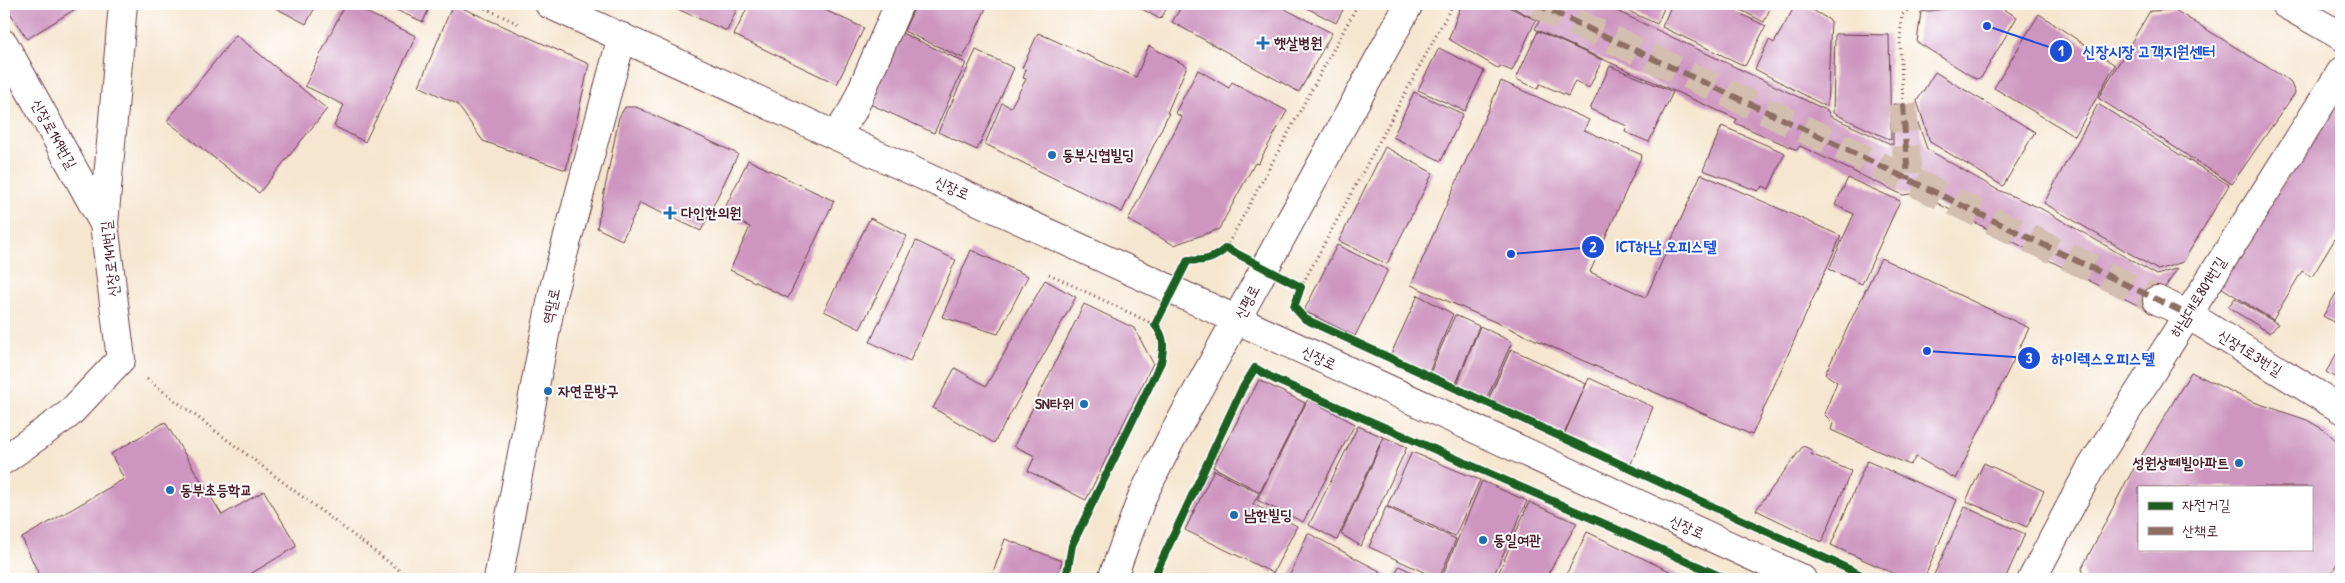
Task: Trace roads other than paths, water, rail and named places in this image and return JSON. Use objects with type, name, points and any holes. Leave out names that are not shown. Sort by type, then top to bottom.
[{"type":"street","name":"신장로141번길","points":[[5,456],[69,414],[121,359],[104,224],[122,4]]},
{"type":"street","name":"신장로","points":[[549,4],[1802,579]]},
{"type":"street","points":[[836,136],[853,110],[899,4]]},
{"type":"street","name":"신평로","points":[[1112,579],[1146,489],[1170,441],[1409,4]]},
{"type":"street","points":[[2285,4],[2341,36]]},
{"type":"street","name":"역말로","points":[[498,579],[553,292],[622,37]]},
{"type":"street","name":"신장로149번길","points":[[4,44],[104,224]]},
{"type":"street","name":"하남대로801번길","points":[[2032,579],[2089,471],[2341,72]]},
{"type":"street","name":"신장1로3번길","points":[[2157,300],[2187,314],[2341,409]]},
{"type":"tunnel","points":[[1536,4],[1808,131],[2157,300]]},
{"type":"tunnel","points":[[1903,104],[1908,180]]},
{"type":"place","name":"신장시장 고객지원센터","points":[[1987,26]]},
{"type":"place","name":"햇살병원","points":[[1263,43]]},
{"type":"place","name":"동부신협빌딩","points":[[1052,155]]},
{"type":"place","name":"다인한의원","points":[[670,213]]},
{"type":"place","name":"ICT하남 오피스텔","points":[[1511,254]]},
{"type":"place","name":"하이렉스오피스텔","points":[[1927,351]]},
{"type":"place","name":"자연문방구","points":[[548,391]]},
{"type":"place","name":"SN타워","points":[[1084,404]]},
{"type":"place","name":"성원상떼빌아파트","points":[[2239,463]]},
{"type":"place","name":"동부초등학교","points":[[170,490]]},
{"type":"place","name":"남한빌딩","points":[[1234,515]]},
{"type":"place","name":"동일여관","points":[[1483,540]]}]
